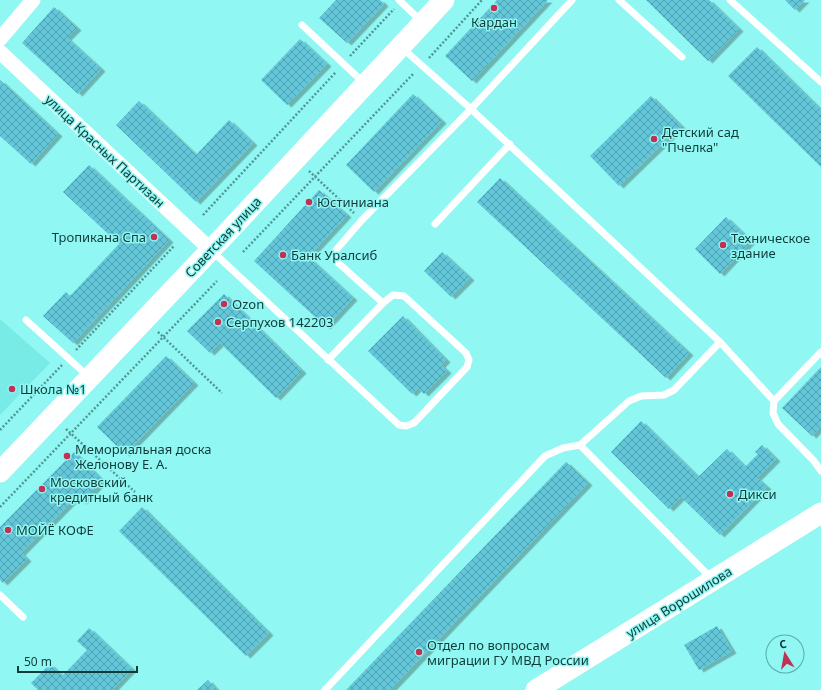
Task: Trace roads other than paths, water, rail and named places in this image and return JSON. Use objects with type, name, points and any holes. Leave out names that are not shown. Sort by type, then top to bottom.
[{"type":"street","points":[[0,39],[33,0]]},
{"type":"street","name":"Советская улица","points":[[0,472],[211,250],[444,0]]},
{"type":"street","name":"улица Красных Партизан","points":[[0,52],[211,250]]},
{"type":"street","name":"улица Ворошилова","points":[[540,689],[821,513]]},
{"type":"lane","points":[[383,302],[336,261],[334,255],[336,250],[362,220],[471,109],[572,0]]},
{"type":"lane","points":[[619,0],[682,57]]},
{"type":"lane","points":[[730,0],[821,82]]},
{"type":"lane","points":[[400,1],[423,23]]},
{"type":"lane","points":[[302,26],[366,84]]},
{"type":"lane","points":[[400,47],[510,144],[720,342],[774,401]]},
{"type":"lane","points":[[435,224],[510,144]]},
{"type":"lane","points":[[211,250],[328,360],[399,425],[406,426],[414,423],[467,367],[469,360],[466,353],[404,296],[393,295],[383,302],[328,360]]},
{"type":"lane","points":[[26,320],[89,377]]},
{"type":"lane","points":[[325,690],[545,456],[563,448],[580,445],[629,400],[641,396],[664,395],[674,390],[720,342]]},
{"type":"lane","points":[[821,352],[774,401],[773,413],[778,424],[814,461],[821,471]]},
{"type":"lane","points":[[580,445],[714,580]]},
{"type":"lane","points":[[0,595],[23,617]]},
{"type":"place","name":"Кардан","points":[[494,8]]},
{"type":"place","name":"Детский сад \"Пчелка\"","points":[[654,139]]},
{"type":"place","name":"Юстиниана","points":[[309,202]]},
{"type":"place","name":"Тропикана Спа","points":[[154,237]]},
{"type":"place","name":"Техническое здание","points":[[723,245]]},
{"type":"place","name":"Банк Уралсиб","points":[[283,255]]},
{"type":"place","name":"Ozon","points":[[224,304]]},
{"type":"place","name":"Серпухов 142203","points":[[218,322]]},
{"type":"place","name":"Школа №1","points":[[12,389]]},
{"type":"place","name":"Мемориальная доска Желонову Е. А.","points":[[67,456]]},
{"type":"place","name":"Московский кредитный банк","points":[[42,489]]},
{"type":"place","name":"Дикси","points":[[730,494]]},
{"type":"place","name":"МОЙЁ КОФЕ","points":[[8,530]]},
{"type":"place","name":"Отдел по вопросам миграции ГУ МВД России","points":[[419,652]]}]
